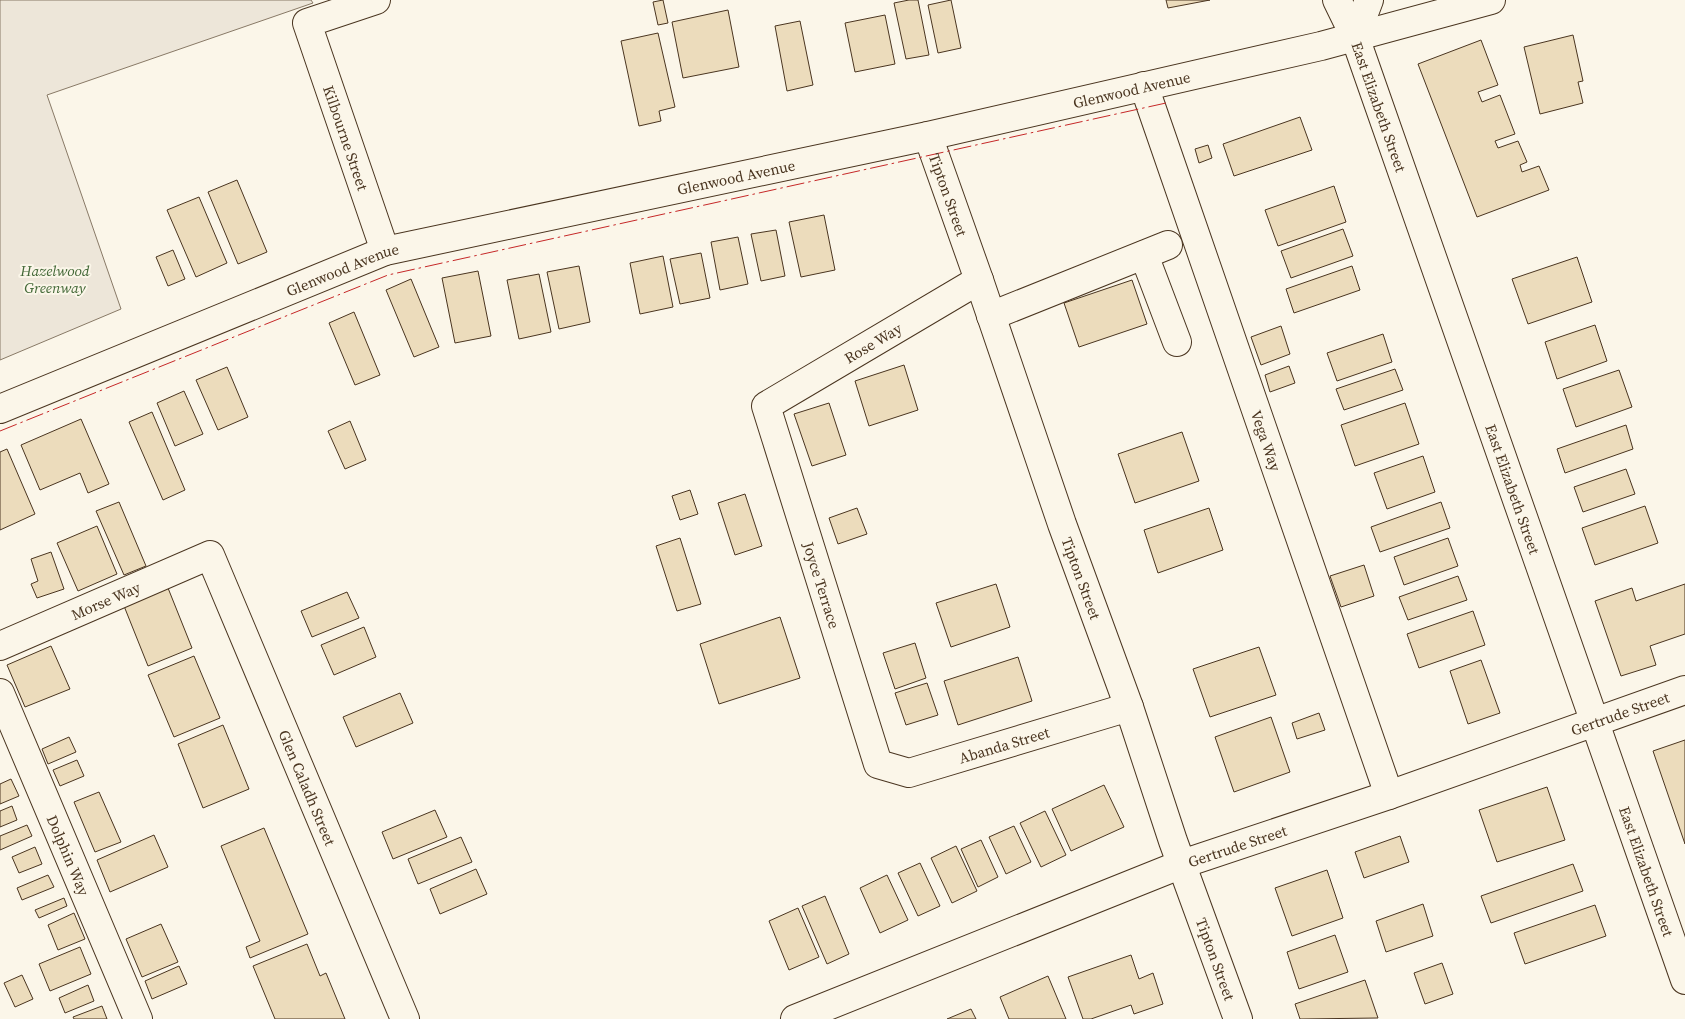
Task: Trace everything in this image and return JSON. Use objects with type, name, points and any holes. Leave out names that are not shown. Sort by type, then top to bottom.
[{"type":"street","name":"Kilbourne Street","points":[[376,0],[306,24],[385,251]]},
{"type":"street","name":"East Elizabeth Street","points":[[1337,0],[1355,37],[1685,980]]},
{"type":"street","points":[[1355,37],[1370,0]]},
{"type":"street","name":"Glenwood Avenue","points":[[0,409],[385,251],[928,136],[1355,37],[1491,0]]},
{"type":"street","name":"Vega Way","points":[[1144,86],[1389,795]]},
{"type":"street","name":"Tipton Street","points":[[928,136],[1062,524],[1129,707],[1182,864],[1238,1019]]},
{"type":"street","points":[[991,316],[1156,250],[1177,342]]},
{"type":"street","name":"Rose Way","points":[[766,406],[979,280]]},
{"type":"street","name":"Joyce Terrace","points":[[766,406],[878,764]]},
{"type":"street","name":"Morse Way","points":[[0,646],[210,555]]},
{"type":"street","name":"Glen Caladh Street","points":[[210,555],[405,1019]]},
{"type":"street","name":"Gertrude Street","points":[[795,1019],[1182,864],[1389,795],[1685,690]]},
{"type":"street","name":"Dolphin Way","points":[[0,693],[138,1019]]},
{"type":"street","name":"Abanda Street","points":[[878,764],[909,773],[1129,707]]},
{"type":"green space","name":"Hazelwood Greenway","points":[[0,0],[311,0],[313,3],[47,95],[121,309],[0,360]]},
{"type":"building","points":[[663,0],[668,23],[658,25],[653,2]]},
{"type":"building","points":[[918,0],[929,55],[906,59],[894,3]]},
{"type":"building","points":[[951,0],[961,48],[938,53],[928,5]]},
{"type":"building","points":[[1166,0],[1210,0],[1168,8]]},
{"type":"building","points":[[728,10],[739,67],[683,78],[672,22]]},
{"type":"building","points":[[885,15],[895,64],[855,72],[845,23]]},
{"type":"building","points":[[800,21],[813,85],[787,91],[775,26]]},
{"type":"building","points":[[658,33],[675,107],[659,111],[661,121],[639,126],[621,41]]},
{"type":"building","points":[[1573,35],[1583,81],[1578,82],[1583,103],[1540,114],[1524,47]]},
{"type":"building","points":[[1481,40],[1498,85],[1478,92],[1482,102],[1500,95],[1515,134],[1495,141],[1498,148],[1518,141],[1527,162],[1520,165],[1522,172],[1539,166],[1549,190],[1477,217],[1418,64]]},
{"type":"building","points":[[1300,117],[1312,150],[1234,176],[1223,144]]},
{"type":"building","points":[[1208,145],[1212,158],[1199,163],[1195,149]]},
{"type":"building","points":[[237,180],[267,252],[238,264],[208,192]]},
{"type":"building","points":[[1334,186],[1346,222],[1278,246],[1265,210]]},
{"type":"building","points":[[199,197],[227,263],[196,277],[167,210]]},
{"type":"building","points":[[824,215],[835,270],[801,277],[789,222]]},
{"type":"building","points":[[1343,229],[1353,256],[1291,278],[1281,251]]},
{"type":"building","points":[[776,230],[785,276],[761,281],[751,234]]},
{"type":"building","points":[[738,237],[748,284],[720,290],[711,242]]},
{"type":"building","points":[[173,250],[185,279],[168,286],[156,257]]},
{"type":"building","points":[[701,253],[710,298],[680,304],[670,259]]},
{"type":"building","points":[[663,256],[673,307],[640,314],[630,263]]},
{"type":"building","points":[[1577,257],[1592,302],[1528,324],[1512,279]]},
{"type":"building","points":[[579,266],[590,322],[559,329],[547,272]]},
{"type":"building","points":[[1352,266],[1360,290],[1294,313],[1286,289]]},
{"type":"building","points":[[478,271],[491,336],[455,343],[442,278]]},
{"type":"building","points":[[539,274],[551,332],[519,339],[507,280]]},
{"type":"building","points":[[411,279],[439,347],[414,357],[386,290]]},
{"type":"building","points":[[1132,280],[1147,324],[1079,347],[1064,303]]},
{"type":"building","points":[[354,312],[380,375],[355,385],[329,323]]},
{"type":"building","points":[[1595,325],[1607,361],[1557,379],[1545,342]]},
{"type":"building","points":[[1281,326],[1290,354],[1261,365],[1251,337]]},
{"type":"building","points":[[1383,334],[1392,362],[1337,381],[1327,353]]},
{"type":"building","points":[[904,365],[918,410],[869,426],[855,381]]},
{"type":"building","points":[[1289,366],[1295,383],[1270,392],[1265,375]]},
{"type":"building","points":[[227,367],[248,417],[218,430],[196,380]]},
{"type":"building","points":[[1395,369],[1403,390],[1344,410],[1336,389]]},
{"type":"building","points":[[1619,370],[1632,407],[1576,427],[1563,389]]},
{"type":"building","points":[[184,391],[203,434],[175,446],[157,403]]},
{"type":"building","points":[[829,403],[846,455],[812,466],[794,414]]},
{"type":"building","points":[[1405,403],[1419,444],[1355,466],[1341,425]]},
{"type":"building","points":[[152,412],[185,490],[163,500],[129,422]]},
{"type":"building","points":[[81,419],[109,484],[88,493],[80,473],[40,490],[21,445]]},
{"type":"building","points":[[350,421],[366,460],[345,469],[328,431]]},
{"type":"building","points":[[1626,425],[1633,449],[1565,473],[1557,449]]},
{"type":"building","points":[[1182,432],[1199,481],[1135,503],[1118,454]]},
{"type":"building","points":[[7,449],[35,514],[0,530],[0,452]]},
{"type":"building","points":[[1423,456],[1435,492],[1387,509],[1374,473]]},
{"type":"building","points":[[1626,469],[1635,494],[1583,512],[1574,487]]},
{"type":"building","points":[[690,490],[698,514],[680,520],[672,496]]},
{"type":"building","points":[[745,494],[762,546],[735,555],[718,503]]},
{"type":"building","points":[[119,502],[146,566],[124,575],[96,511]]},
{"type":"building","points":[[1441,502],[1450,528],[1380,552],[1371,527]]},
{"type":"building","points":[[1645,506],[1658,543],[1595,565],[1582,528]]},
{"type":"building","points":[[857,508],[867,534],[838,544],[829,518]]},
{"type":"building","points":[[1209,508],[1223,550],[1158,573],[1144,530]]},
{"type":"building","points":[[97,526],[117,574],[78,591],[57,543]]},
{"type":"building","points":[[680,538],[701,604],[677,611],[656,546]]},
{"type":"building","points":[[1448,538],[1458,566],[1404,585],[1394,557]]},
{"type":"building","points":[[51,552],[64,589],[37,598],[31,584],[38,581],[31,559]]},
{"type":"building","points":[[1364,565],[1374,596],[1341,607],[1330,576]]},
{"type":"building","points":[[1458,576],[1467,600],[1408,620],[1399,597]]},
{"type":"building","points":[[166,583],[192,648],[148,666],[122,601]]},
{"type":"building","points":[[996,584],[1010,627],[951,647],[936,603]]},
{"type":"building","points":[[1685,584],[1685,634],[1650,646],[1656,665],[1621,676],[1595,601],[1632,588],[1636,601]]},
{"type":"building","points":[[347,592],[359,618],[312,637],[301,611]]},
{"type":"building","points":[[1473,611],[1485,645],[1419,668],[1407,634]]},
{"type":"building","points":[[780,617],[800,678],[719,704],[700,644]]},
{"type":"building","points":[[364,627],[376,657],[334,675],[321,645]]},
{"type":"building","points":[[915,643],[926,678],[895,689],[883,653]]},
{"type":"building","points":[[51,646],[70,689],[25,707],[7,665]]},
{"type":"building","points":[[1259,647],[1276,695],[1210,717],[1193,669]]},
{"type":"building","points":[[194,656],[220,718],[174,737],[148,675]]},
{"type":"building","points":[[1018,657],[1032,701],[958,725],[944,681]]},
{"type":"building","points":[[1481,660],[1500,713],[1468,724],[1450,671]]},
{"type":"building","points":[[927,683],[938,715],[906,725],[895,693]]},
{"type":"building","points":[[400,693],[413,723],[356,747],[343,717]]},
{"type":"building","points":[[1319,713],[1325,730],[1297,739],[1292,723]]},
{"type":"building","points":[[1271,717],[1290,772],[1234,792],[1215,737]]},
{"type":"building","points":[[223,725],[249,789],[203,808],[178,744]]},
{"type":"building","points":[[69,737],[76,752],[48,764],[42,749]]},
{"type":"building","points":[[1685,740],[1685,844],[1653,751]]},
{"type":"building","points":[[77,760],[84,776],[60,786],[53,770]]},
{"type":"building","points":[[11,779],[19,796],[0,804],[0,784]]},
{"type":"building","points":[[1104,785],[1124,827],[1071,851],[1052,809]]},
{"type":"building","points":[[1547,787],[1565,840],[1497,862],[1479,810]]},
{"type":"building","points":[[99,792],[121,842],[95,852],[74,802]]},
{"type":"building","points":[[12,806],[17,820],[0,827],[0,811]]},
{"type":"building","points":[[435,810],[447,837],[393,859],[382,832]]},
{"type":"building","points":[[1045,811],[1066,855],[1041,867],[1020,823]]},
{"type":"building","points":[[27,825],[32,836],[0,850],[0,836]]},
{"type":"building","points":[[1014,826],[1031,862],[1006,874],[989,837]]},
{"type":"building","points":[[264,828],[308,934],[250,958],[246,947],[260,941],[221,846]]},
{"type":"building","points":[[154,835],[168,867],[110,892],[97,860]]},
{"type":"building","points":[[1400,836],[1409,862],[1364,878],[1355,852]]},
{"type":"building","points":[[461,837],[472,862],[418,884],[408,859]]},
{"type":"building","points":[[981,840],[998,877],[978,887],[961,849]]},
{"type":"building","points":[[956,846],[977,891],[952,903],[931,858]]},
{"type":"building","points":[[35,847],[42,864],[19,873],[12,857]]},
{"type":"building","points":[[920,863],[940,906],[918,916],[898,873]]},
{"type":"building","points":[[1573,864],[1583,891],[1491,923],[1481,896]]},
{"type":"building","points":[[476,869],[487,894],[440,914],[430,889]]},
{"type":"building","points":[[1327,870],[1343,918],[1292,936],[1275,888]]},
{"type":"building","points":[[48,875],[54,887],[22,900],[17,888]]},
{"type":"building","points":[[887,875],[908,920],[880,933],[860,888]]},
{"type":"building","points":[[825,896],[849,954],[827,964],[802,906]]},
{"type":"building","points":[[64,898],[67,906],[39,918],[35,910]]},
{"type":"building","points":[[1423,904],[1433,936],[1386,952],[1376,921]]},
{"type":"building","points":[[1595,905],[1606,936],[1525,964],[1514,933]]},
{"type":"building","points":[[798,908],[819,957],[789,970],[769,921]]},
{"type":"building","points":[[74,913],[85,939],[58,950],[48,925]]},
{"type":"building","points":[[161,924],[178,962],[142,977],[126,939]]},
{"type":"building","points":[[1335,935],[1348,972],[1299,989],[1287,952]]},
{"type":"building","points":[[307,944],[320,976],[326,973],[345,1019],[275,1019],[253,966]]},
{"type":"building","points":[[80,947],[91,974],[50,991],[39,964]]},
{"type":"building","points":[[1131,955],[1139,979],[1153,973],[1163,1004],[1134,1014],[1131,1005],[1091,1019],[1083,1019],[1068,977]]},
{"type":"building","points":[[1442,963],[1453,994],[1425,1004],[1414,973]]},
{"type":"building","points":[[179,966],[187,984],[152,999],[145,981]]},
{"type":"building","points":[[22,975],[33,999],[15,1007],[4,983]]},
{"type":"building","points":[[1048,976],[1066,1019],[1009,1019],[1000,997]]},
{"type":"building","points":[[1365,980],[1378,1018],[1300,1019],[1295,1004]]},
{"type":"building","points":[[88,985],[94,1001],[65,1013],[59,998]]},
{"type":"building","points":[[102,1006],[107,1019],[74,1019],[73,1017]]},
{"type":"building","points":[[971,1009],[976,1019],[947,1019]]},
{"type":"power","points":[[0,431],[388,275],[1166,103]]}]
